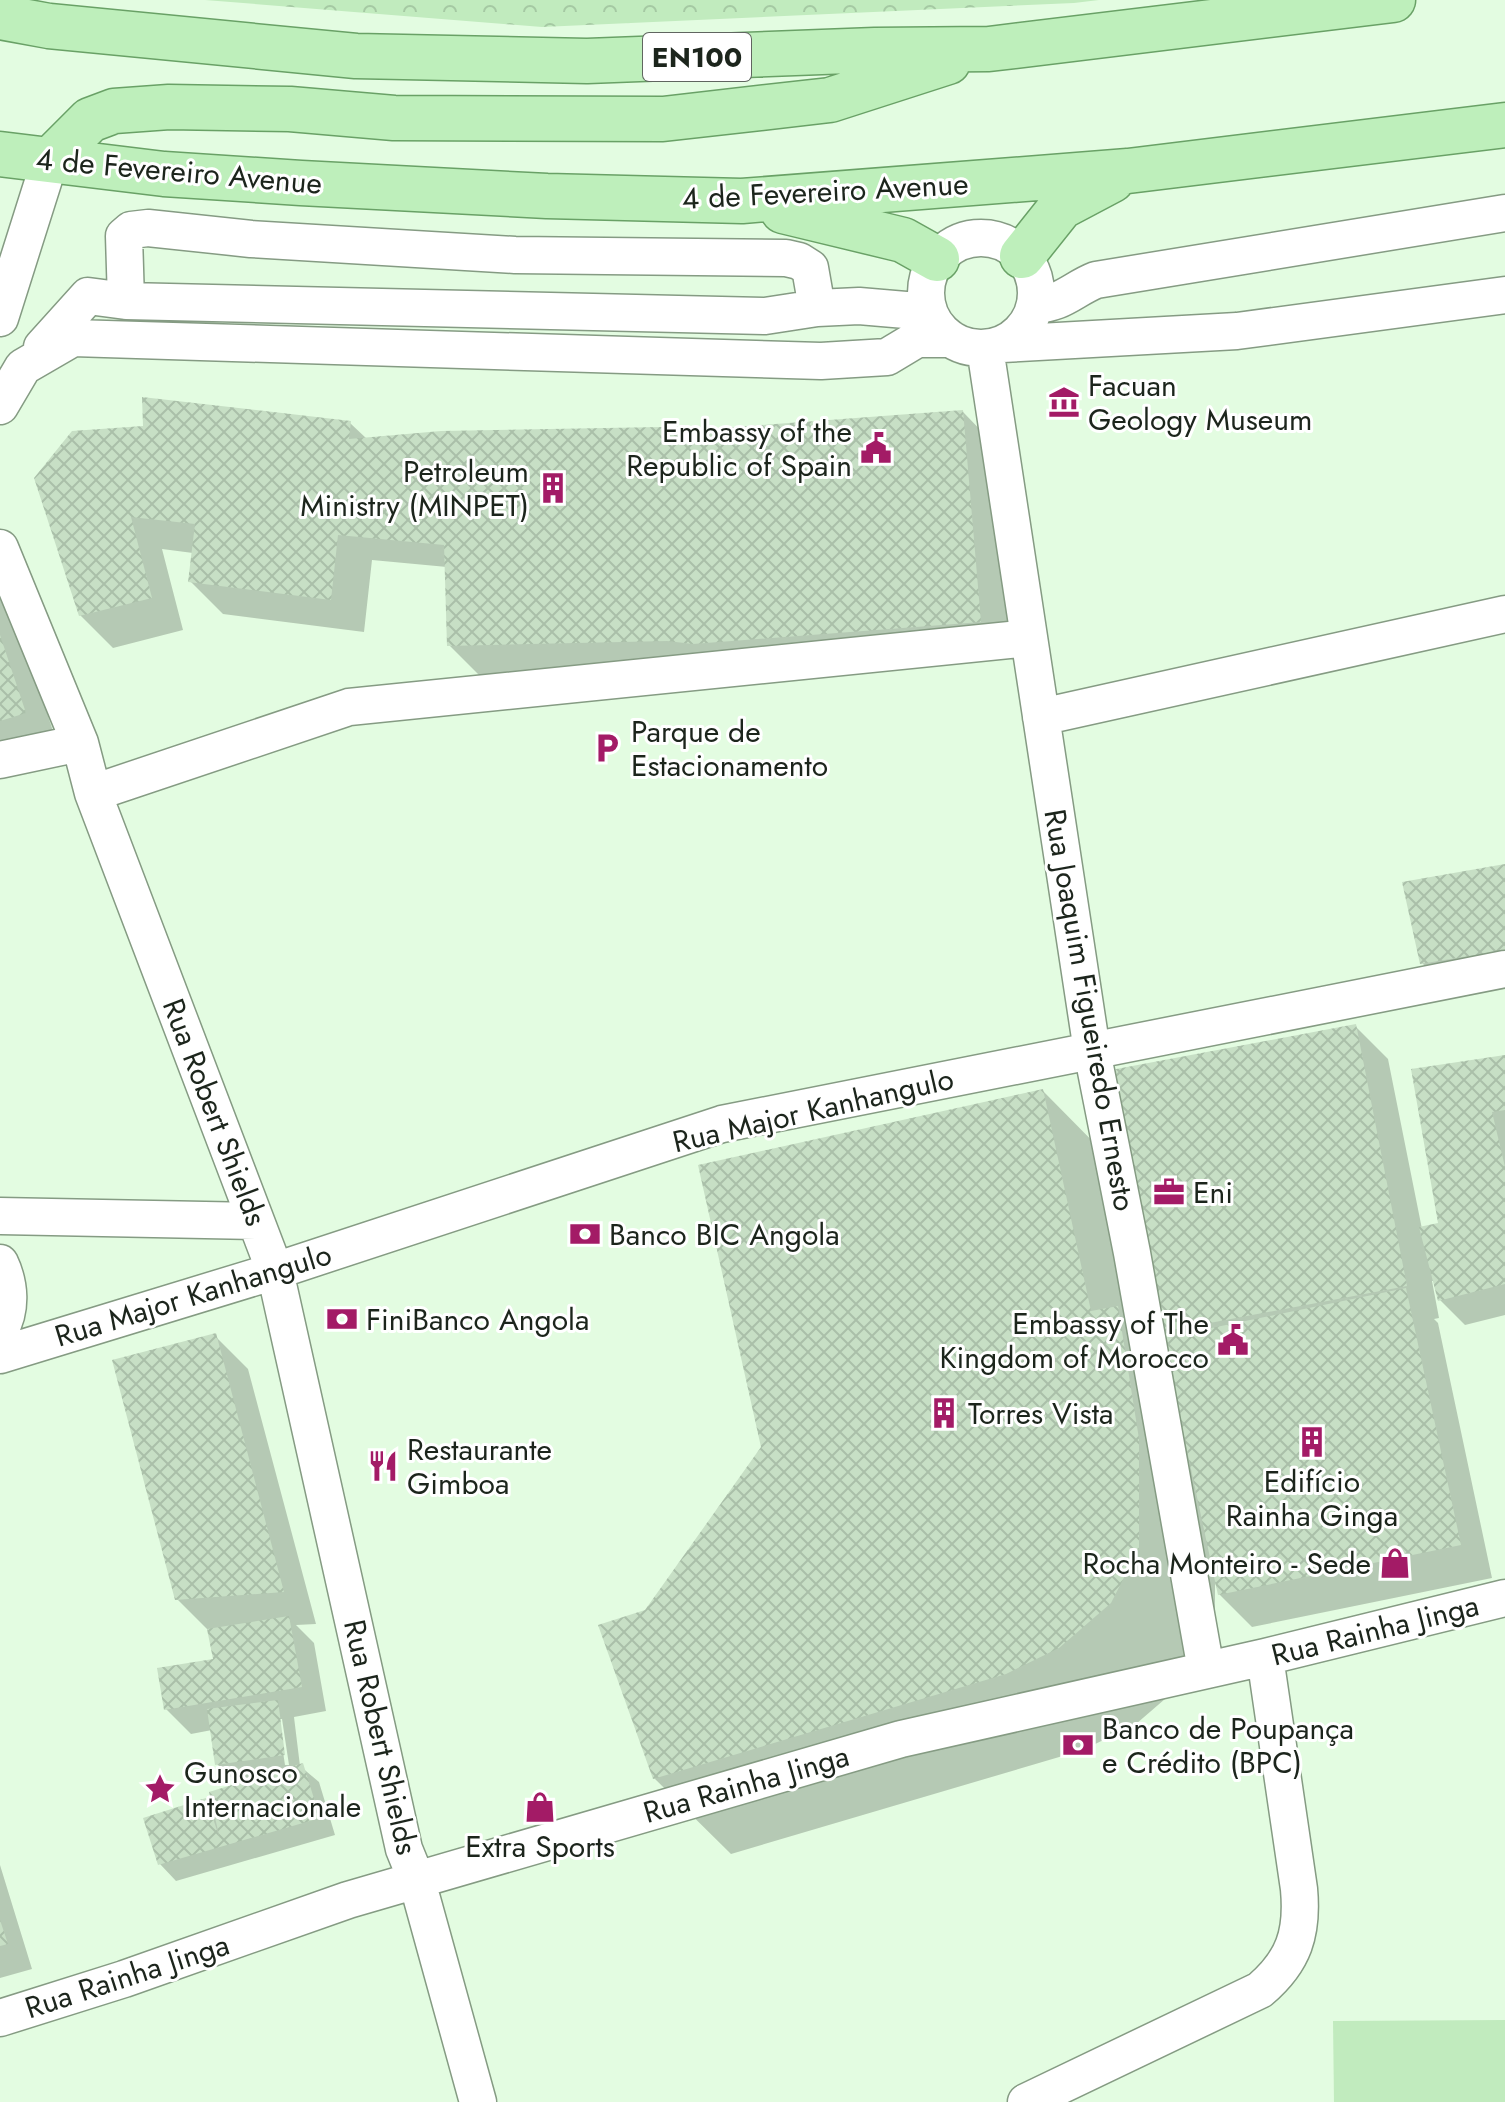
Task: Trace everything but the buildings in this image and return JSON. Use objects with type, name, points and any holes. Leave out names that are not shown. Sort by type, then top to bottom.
[{"type":"main road","name":"EN100","points":[[0,17],[49,26],[356,56],[587,61],[875,50],[989,49],[1393,0]]},
{"type":"main road","points":[[0,24],[49,26]]},
{"type":"main road","name":"EN100","points":[[50,160],[90,120],[114,111],[169,107],[290,109],[394,118],[663,119],[830,100],[989,49]]},
{"type":"main road","name":"4 de Fevereiro Avenue","points":[[0,154],[164,174],[301,183],[532,195],[742,201],[1128,171],[1505,125]]},
{"type":"main road","points":[[1022,256],[1061,207],[1128,171]]},
{"type":"main road","points":[[742,201],[903,240],[937,259]]},
{"type":"street","points":[[0,318],[50,160]]},
{"type":"street","points":[[1035,304],[1052,305],[1096,280],[1505,213]]},
{"type":"street","points":[[126,301],[124,236],[131,230],[148,228],[251,239],[515,255],[786,258],[810,268],[817,308]]},
{"type":"street","points":[[23,367],[73,338],[821,361],[887,357],[917,339],[1017,335],[1029,321],[1035,304],[1035,287],[1030,271],[1022,256],[1006,245],[988,239],[969,239],[950,247],[937,259],[928,275],[925,295],[966,336]]},
{"type":"street","points":[[0,406],[23,367],[88,296],[126,301],[765,316],[817,308],[859,306],[966,336],[1237,331],[1505,295]]},
{"type":"street","name":"Rua Joaquim Figueiredo Ernesto","points":[[966,336],[1029,638],[1092,1051],[1132,1253],[1206,1670]]},
{"type":"street","name":"Rua Robert Shields","points":[[0,548],[80,743],[93,793],[275,1271],[401,1833],[478,2102]]},
{"type":"street","points":[[1041,717],[1505,614]]},
{"type":"street","points":[[93,793],[349,707],[1029,638]]},
{"type":"street","points":[[0,760],[80,743]]},
{"type":"street","name":"Rua Major Kanhangulo","points":[[0,1355],[275,1271],[722,1124],[1505,969]]},
{"type":"street","points":[[0,1216],[256,1221]]},
{"type":"street","points":[[0,1263],[8,1281],[8,1304],[0,1330]]},
{"type":"street","name":"Rua Rainha Jinga","points":[[0,2018],[124,1979],[348,1900],[901,1739],[1265,1657],[1505,1598]]},
{"type":"street","points":[[1026,2102],[1260,1990],[1272,1979],[1292,1950],[1302,1919],[1265,1657]]},
{"type":"green space","points":[[205,0],[1099,0],[542,27]]},
{"type":"green space","points":[[1505,2020],[1505,2102],[1334,2102],[1333,2021]]},
{"type":"place","name":"Facuan Geology Museum","points":[[1064,402]]},
{"type":"place","name":"Embassy of the Republic of Spain","points":[[876,448]]},
{"type":"place","name":"Petroleum Ministry (MINPET)","points":[[553,488]]},
{"type":"place","name":"Parque de Estacionamento","points":[[607,748]]},
{"type":"place","name":"Eni","points":[[1169,1192]]},
{"type":"place","name":"Banco BIC Angola","points":[[585,1234]]},
{"type":"place","name":"FiniBanco Angola","points":[[342,1319]]},
{"type":"place","name":"Embassy of The Kingdom of Morocco","points":[[1233,1340]]},
{"type":"place","name":"Torres Vista","points":[[944,1413]]},
{"type":"place","name":"Edifício Rainha Ginga","points":[[1312,1442]]},
{"type":"place","name":"Restaurante Gimboa","points":[[383,1466]]},
{"type":"place","name":"Rocha Monteiro - Sede","points":[[1395,1563]]},
{"type":"place","name":"Banco de Poupança e Crédito (BPC)","points":[[1078,1745]]},
{"type":"place","name":"Gunosco Internacionale","points":[[160,1789]]},
{"type":"place","name":"Extra Sports","points":[[540,1807]]}]
